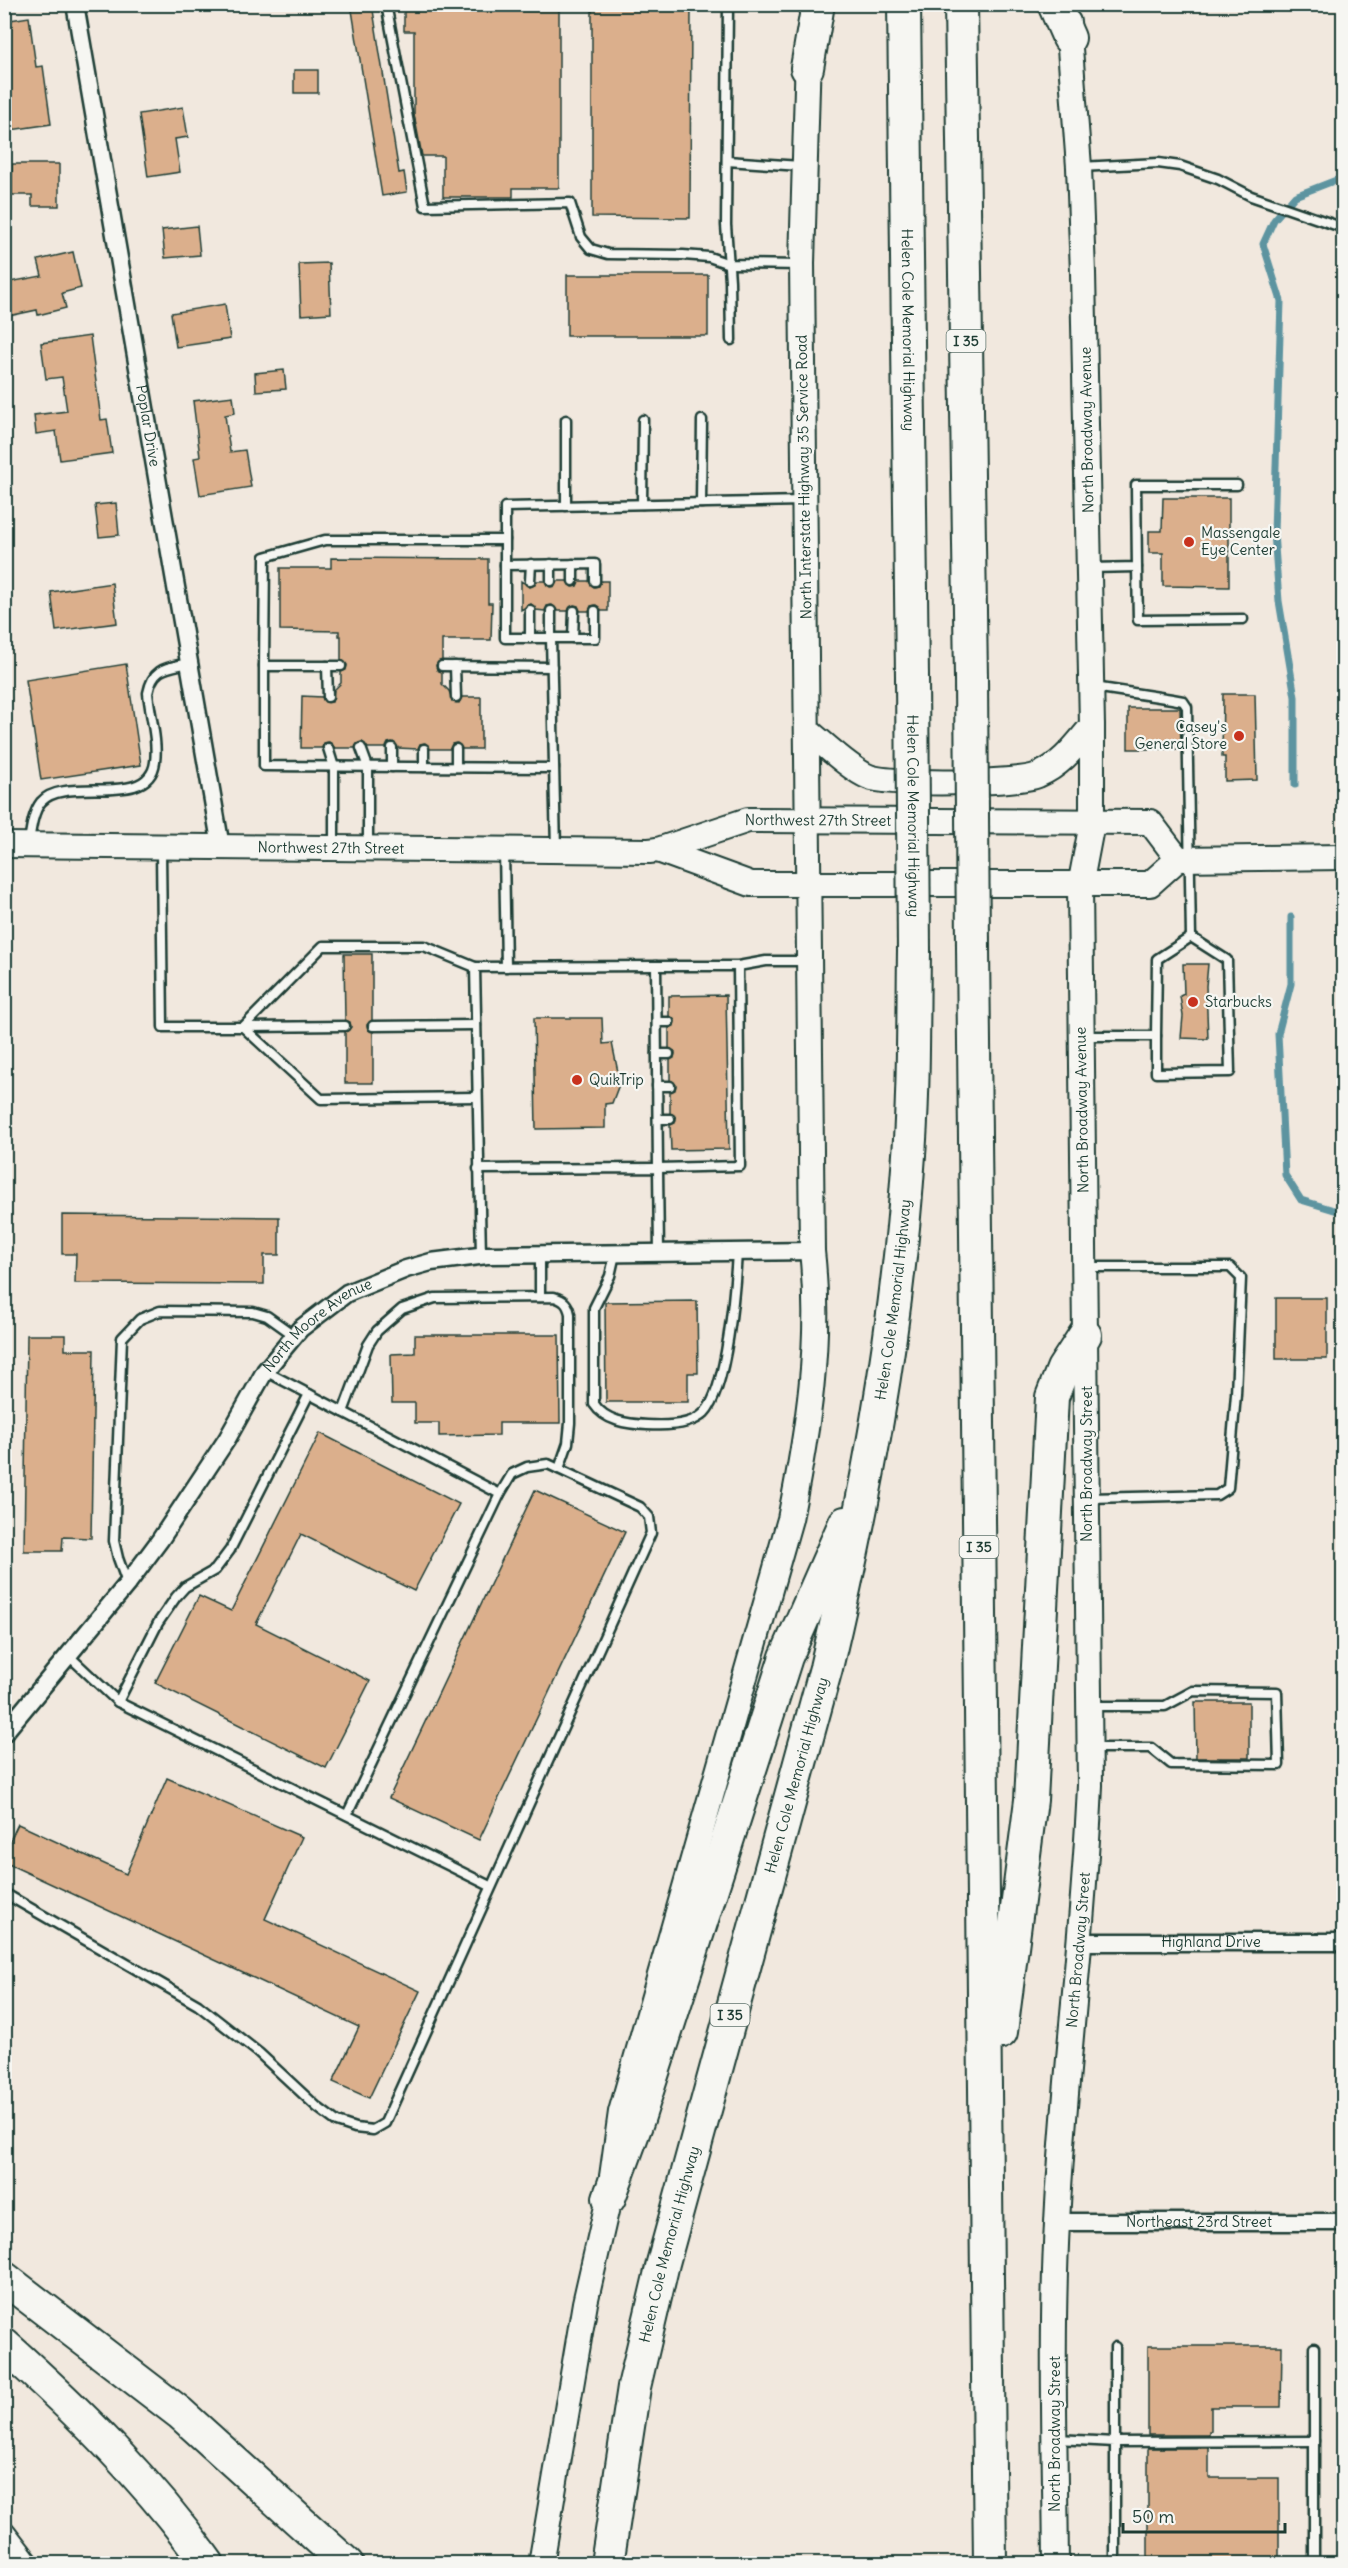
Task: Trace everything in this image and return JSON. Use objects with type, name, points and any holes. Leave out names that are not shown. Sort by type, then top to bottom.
[{"type":"highway","points":[[807,68],[818,4]]},
{"type":"highway","name":"Helen Cole Memorial Highway","points":[[607,2564],[634,2387],[663,2263],[826,1668],[869,1470],[893,1322],[909,1166],[914,951],[904,4]]},
{"type":"highway","name":"I 35","points":[[961,4],[971,678],[990,2564]]},
{"type":"highway","points":[[1054,4],[1069,39]]},
{"type":"highway","points":[[986,2146],[1031,1800],[1052,1397],[1063,1369],[1085,1335]]},
{"type":"highway","points":[[609,2198],[638,2119],[786,1657],[869,1470]]},
{"type":"highway","points":[[4,2278],[180,2413],[346,2564]]},
{"type":"highway","points":[[4,2345],[65,2400],[133,2470],[208,2564]]},
{"type":"main road","name":"North Interstate Highway 35 Service Road","points":[[541,2564],[585,2303],[609,2198],[621,2112],[790,1519],[803,1453],[815,1347],[817,1294],[812,1251],[802,265],[808,4]]},
{"type":"main road","name":"North Broadway Avenue","points":[[1067,4],[1078,167],[1085,331],[1092,726],[1092,823],[1080,886],[1085,1335]]},
{"type":"main road","points":[[807,730],[858,771],[883,781],[998,781],[1026,779],[1049,770],[1063,761],[1092,726]]},
{"type":"main road","name":"Northwest 27th Street","points":[[4,845],[658,850],[748,820],[1150,822],[1183,859],[1150,884],[808,886],[751,884],[658,850]]},
{"type":"main road","points":[[1183,859],[1344,857]]},
{"type":"main road","name":"North Broadway Street","points":[[1056,2564],[1054,2279],[1087,1866],[1089,1706],[1085,1335]]},
{"type":"main road","points":[[4,2534],[27,2564]]},
{"type":"street","name":"Poplar Drive","points":[[75,4],[221,847]]},
{"type":"street","name":"North Moore Avenue","points":[[4,1732],[128,1583],[193,1492],[265,1371],[295,1336],[347,1293],[374,1280],[431,1262],[481,1256],[812,1251]]},
{"type":"street","name":"Highland Drive","points":[[1081,1942],[1344,1942]]},
{"type":"street","name":"Northeast 23rd Street","points":[[1057,2222],[1344,2222]]},
{"type":"lane","points":[[386,4],[424,206],[570,203],[581,237],[591,249],[608,254],[709,257],[729,264],[802,265]]},
{"type":"lane","points":[[728,4],[726,244],[729,264],[730,340]]},
{"type":"lane","points":[[727,161],[805,166]]},
{"type":"lane","points":[[1078,167],[1158,163],[1180,166],[1218,179],[1251,196],[1344,228]]},
{"type":"lane","points":[[566,420],[566,506]]},
{"type":"lane","points":[[642,504],[643,420]]},
{"type":"lane","points":[[701,503],[702,420]]},
{"type":"lane","points":[[1237,485],[1136,485],[1138,620],[1243,619]]},
{"type":"lane","points":[[595,611],[595,638],[505,638],[505,507],[804,501]]},
{"type":"lane","points":[[505,540],[325,540],[265,556],[264,766],[554,768]]},
{"type":"lane","points":[[530,580],[531,564]]},
{"type":"lane","points":[[551,564],[551,581]]},
{"type":"lane","points":[[573,564],[573,581]]},
{"type":"lane","points":[[505,565],[595,564],[595,581]]},
{"type":"lane","points":[[1089,568],[1137,567]]},
{"type":"lane","points":[[530,610],[530,638]]},
{"type":"lane","points":[[551,611],[556,850]]},
{"type":"lane","points":[[573,638],[574,611]]},
{"type":"lane","points":[[29,845],[37,811],[41,802],[47,797],[91,789],[131,788],[141,784],[149,777],[155,764],[148,693],[150,684],[154,675],[162,669],[189,663]]},
{"type":"lane","points":[[264,666],[341,666]]},
{"type":"lane","points":[[327,666],[328,697]]},
{"type":"lane","points":[[442,666],[552,667]]},
{"type":"lane","points":[[455,666],[456,698]]},
{"type":"lane","points":[[1091,686],[1183,701],[1187,707],[1183,859],[1191,937]]},
{"type":"lane","points":[[328,748],[334,767],[334,848]]},
{"type":"lane","points":[[361,748],[368,767],[368,848]]},
{"type":"lane","points":[[392,748],[392,767]]},
{"type":"lane","points":[[424,749],[424,767]]},
{"type":"lane","points":[[456,749],[456,767]]},
{"type":"lane","points":[[161,846],[163,1027],[345,1026]]},
{"type":"lane","points":[[504,849],[506,967]]},
{"type":"lane","points":[[1191,937],[1227,960],[1230,1072],[1156,1073],[1157,959],[1191,937]]},
{"type":"lane","points":[[243,1027],[323,946],[424,946],[475,967],[738,966],[766,961],[809,961]]},
{"type":"lane","points":[[656,966],[659,1254]]},
{"type":"lane","points":[[478,1169],[740,1166],[738,966]]},
{"type":"lane","points":[[475,967],[481,1256]]},
{"type":"lane","points":[[727,1021],[738,1021]]},
{"type":"lane","points":[[657,1022],[669,1022]]},
{"type":"lane","points":[[373,1026],[476,1025]]},
{"type":"lane","points":[[243,1027],[321,1099],[477,1097]]},
{"type":"lane","points":[[1082,1036],[1156,1035]]},
{"type":"lane","points":[[727,1053],[739,1053]]},
{"type":"lane","points":[[657,1054],[669,1054]]},
{"type":"lane","points":[[728,1085],[739,1085]]},
{"type":"lane","points":[[657,1086],[670,1086]]},
{"type":"lane","points":[[728,1118],[739,1118]]},
{"type":"lane","points":[[658,1119],[670,1119]]},
{"type":"lane","points":[[615,1254],[610,1276],[594,1308],[594,1404],[600,1413],[625,1424],[658,1426],[693,1421],[705,1413],[718,1392],[734,1304],[737,1252]]},
{"type":"lane","points":[[540,1255],[540,1296]]},
{"type":"lane","points":[[1084,1268],[1230,1267],[1241,1278],[1236,1394],[1228,1488],[1217,1495],[1087,1498]]},
{"type":"lane","points":[[343,1412],[368,1345],[377,1331],[402,1309],[435,1298],[540,1296],[561,1299],[568,1305],[570,1314],[570,1423],[568,1443],[559,1469]]},
{"type":"lane","points":[[128,1583],[114,1541],[122,1338],[128,1329],[140,1319],[160,1311],[253,1312],[267,1316],[295,1336]]},
{"type":"lane","points":[[265,1371],[500,1494]]},
{"type":"lane","points":[[118,1702],[158,1623],[176,1597],[185,1587],[214,1570],[230,1550],[309,1394]]},
{"type":"lane","points":[[4,1893],[198,2005],[259,2053],[317,2107],[337,2122],[373,2130],[385,2123],[651,1533],[649,1517],[640,1507],[548,1464],[527,1467],[512,1474],[500,1494],[347,1815]]},
{"type":"lane","points":[[68,1655],[118,1702],[490,1886]]},
{"type":"lane","points":[[1089,1706],[1165,1706],[1193,1691],[1277,1692],[1279,1765],[1171,1764],[1151,1748],[1089,1748]]},
{"type":"lane","points":[[1115,2347],[1115,2564]]},
{"type":"lane","points":[[1314,2348],[1314,2564]]},
{"type":"lane","points":[[1055,2438],[1115,2442],[1314,2440]]},
{"type":"building","points":[[351,4],[372,4],[399,173],[404,172],[407,192],[382,196]]},
{"type":"building","points":[[536,4],[559,4],[559,188],[513,188],[513,197],[443,197],[443,156],[422,156],[414,114],[414,31],[404,31],[404,11],[536,11]]},
{"type":"building","points":[[592,4],[691,4],[690,218],[592,217]]},
{"type":"building","points":[[29,17],[36,67],[43,66],[51,124],[4,131],[4,96],[10,95],[4,52],[4,21]]},
{"type":"building","points":[[294,70],[318,70],[318,93],[294,93]]},
{"type":"building","points":[[183,107],[188,137],[175,139],[180,172],[148,177],[139,114]]},
{"type":"building","points":[[12,164],[59,164],[59,206],[32,206],[32,195],[12,195]]},
{"type":"building","points":[[197,226],[200,255],[165,258],[162,230]]},
{"type":"building","points":[[73,252],[81,288],[62,293],[66,308],[38,315],[37,310],[4,317],[4,283],[42,276],[38,260]]},
{"type":"building","points":[[329,263],[331,313],[301,315],[299,264]]},
{"type":"building","points":[[567,275],[708,275],[708,336],[567,336]]},
{"type":"building","points":[[225,304],[230,339],[176,347],[171,313]]},
{"type":"building","points":[[90,336],[101,420],[107,419],[112,453],[60,460],[56,431],[36,434],[34,415],[67,411],[62,377],[46,379],[41,343]]},
{"type":"building","points":[[284,370],[286,389],[256,391],[255,373]]},
{"type":"building","points":[[233,396],[235,413],[225,415],[230,452],[245,450],[251,487],[200,495],[194,458],[200,457],[193,401]]},
{"type":"building","name":"Massengale Eye Center","points":[[1163,498],[1229,498],[1229,587],[1163,586],[1163,553],[1149,553],[1149,531],[1162,531]]},
{"type":"building","points":[[116,503],[119,535],[99,537],[95,505]]},
{"type":"building","points":[[331,558],[488,559],[488,603],[492,603],[491,640],[442,640],[442,660],[436,665],[437,670],[442,672],[442,684],[449,691],[453,702],[459,703],[462,697],[481,697],[481,749],[462,749],[457,743],[452,744],[450,749],[430,749],[425,743],[420,744],[418,749],[398,748],[393,742],[388,743],[386,748],[368,748],[362,742],[355,748],[335,748],[329,742],[324,743],[322,748],[301,748],[302,696],[322,697],[325,702],[332,702],[334,690],[341,683],[341,672],[346,670],[347,665],[341,660],[339,631],[280,630],[280,568],[331,568]]},
{"type":"building","points":[[521,581],[530,587],[535,585],[536,581],[545,581],[550,587],[555,586],[557,581],[567,581],[572,587],[577,586],[579,581],[589,581],[594,587],[599,586],[601,581],[608,581],[608,611],[601,611],[596,605],[591,606],[589,611],[580,611],[578,606],[574,605],[568,611],[557,611],[552,605],[547,606],[545,611],[536,610],[531,604],[521,610]]},
{"type":"building","points":[[112,583],[117,623],[56,631],[51,592]]},
{"type":"building","points":[[126,664],[141,765],[41,780],[26,680]]},
{"type":"building","name":"Casey's General Store","points":[[1223,694],[1255,694],[1257,780],[1225,781],[1225,757],[1222,757]]},
{"type":"building","name":"Casey's General Store","points":[[1128,708],[1180,708],[1181,749],[1128,749]]},
{"type":"building","points":[[344,954],[372,954],[372,1020],[367,1025],[368,1030],[373,1032],[373,1083],[345,1083],[345,1032],[351,1027],[350,1022],[345,1020]]},
{"type":"building","name":"Starbucks","points":[[1183,964],[1208,964],[1206,986],[1208,1039],[1181,1038],[1183,1016],[1180,996],[1184,994]]},
{"type":"building","name":"QuikTrip","points":[[726,995],[729,1149],[671,1150],[670,1125],[675,1123],[676,1118],[670,1113],[670,1092],[675,1090],[676,1085],[670,1080],[670,1060],[674,1058],[675,1053],[669,1048],[669,1028],[674,1026],[675,1021],[669,1016],[669,996]]},
{"type":"building","name":"QuikTrip","points":[[534,1018],[602,1018],[603,1044],[612,1043],[618,1072],[618,1087],[612,1103],[605,1104],[605,1128],[536,1129]]},
{"type":"building","points":[[62,1215],[279,1217],[279,1255],[264,1255],[264,1284],[75,1283],[76,1254],[62,1254]]},
{"type":"building","points":[[1276,1298],[1327,1298],[1327,1359],[1276,1359]]},
{"type":"building","points":[[697,1301],[698,1373],[688,1373],[688,1402],[606,1402],[605,1302]]},
{"type":"building","points":[[27,1335],[65,1335],[65,1350],[94,1350],[91,1538],[63,1537],[62,1551],[24,1551]]},
{"type":"building","points":[[415,1335],[559,1335],[560,1423],[499,1423],[499,1435],[439,1436],[439,1423],[415,1423],[415,1403],[392,1403],[391,1354],[415,1353]]},
{"type":"building","points":[[320,1433],[459,1504],[414,1591],[301,1534],[256,1624],[370,1681],[326,1768],[155,1683],[199,1596],[231,1611]]},
{"type":"building","points":[[535,1490],[625,1532],[479,1840],[389,1798]]},
{"type":"building","points":[[1195,1702],[1249,1702],[1249,1758],[1196,1758]]},
{"type":"building","points":[[167,1778],[302,1837],[265,1919],[420,1991],[369,2098],[333,2082],[359,2027],[4,1862],[4,1853],[18,1824],[126,1874]]},
{"type":"building","points":[[1148,2346],[1282,2346],[1281,2407],[1211,2407],[1209,2435],[1148,2435]]},
{"type":"building","points":[[1148,2448],[1209,2448],[1209,2478],[1279,2478],[1279,2564],[1148,2564]]},
{"type":"waterway","points":[[1295,785],[1295,697],[1279,601],[1274,533],[1281,301],[1263,244],[1274,220],[1295,196],[1344,177]]},
{"type":"waterway","points":[[1291,917],[1291,984],[1278,1034],[1285,1175],[1301,1200],[1344,1213]]},
{"type":"place","name":"Massengale Eye Center","points":[[1189,542]]},
{"type":"place","name":"Casey's General Store","points":[[1239,736]]},
{"type":"place","name":"Starbucks","points":[[1193,1002]]},
{"type":"place","name":"QuikTrip","points":[[577,1080]]}]
